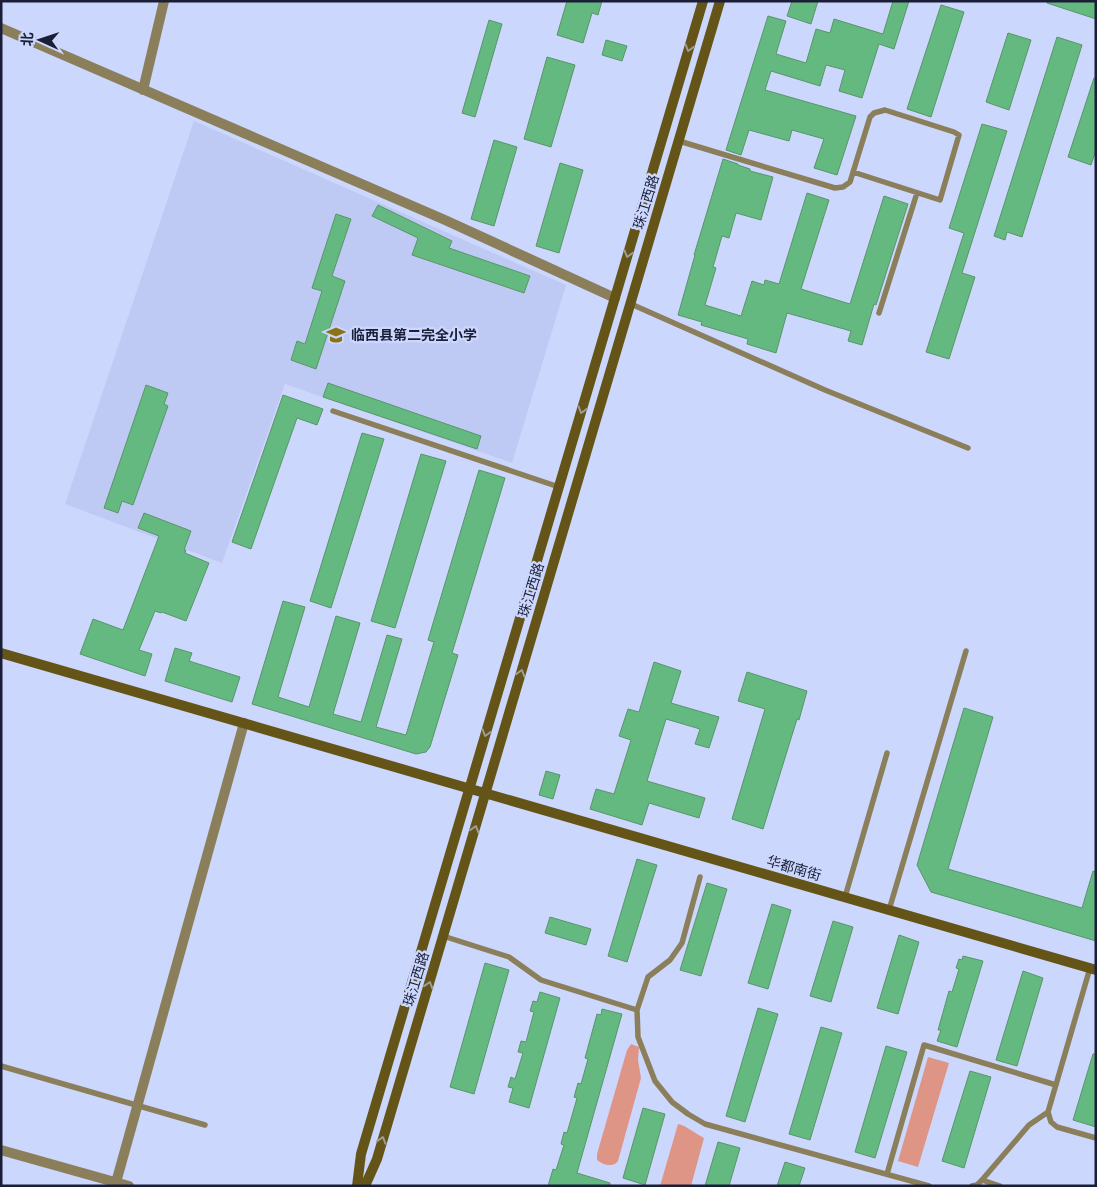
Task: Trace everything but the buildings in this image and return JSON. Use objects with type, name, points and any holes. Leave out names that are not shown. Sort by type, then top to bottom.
[{"type":"main road","name":"珠江西路","points":[[357,1186],[361,1154],[703,1]]},
{"type":"main road","name":"珠江西路","points":[[365,1186],[377,1159],[720,1]]},
{"type":"main road","name":"华都南街","points":[[1,653],[1093,969]]},
{"type":"street","points":[[143,90],[164,1]]},
{"type":"street","points":[[1,28],[445,220],[615,298]]},
{"type":"street","points":[[115,1184],[244,723]]},
{"type":"street","points":[[1,1150],[115,1184],[129,1186]]},
{"type":"lane","points":[[679,141],[835,188],[843,187],[850,182],[853,172],[870,117],[879,111],[885,110],[959,135],[940,200],[853,172]]},
{"type":"lane","points":[[879,313],[918,193]]},
{"type":"lane","points":[[631,304],[825,390],[968,448]]},
{"type":"lane","points":[[333,411],[559,487]]},
{"type":"lane","points":[[889,910],[966,651]]},
{"type":"lane","points":[[845,897],[887,753]]},
{"type":"lane","points":[[700,877],[682,942],[670,960],[648,977],[637,1010],[638,1037],[654,1081],[672,1102],[704,1124],[929,1186]]},
{"type":"lane","points":[[443,936],[509,957],[541,980],[637,1010]]},
{"type":"lane","points":[[1093,969],[1048,1112],[1051,1122],[1058,1127],[1096,1138]]},
{"type":"lane","points":[[887,1174],[924,1046],[1056,1085]]},
{"type":"lane","points":[[1,1066],[205,1125]]},
{"type":"lane","points":[[972,1186],[977,1185],[982,1180],[1029,1125],[1048,1112]]},
{"type":"lane","points":[[982,1180],[1000,1186]]},
{"type":"shaded area","name":"临西县第二完全小学","points":[[194,121],[566,285],[512,463],[285,384],[222,563],[65,504]]},
{"type":"shaded area","points":[[631,1044],[639,1047],[638,1060],[641,1078],[618,1161],[608,1165],[597,1160],[597,1154],[627,1050]]},
{"type":"shaded area","points":[[928,1057],[949,1063],[918,1167],[898,1161]]},
{"type":"shaded area","points":[[678,1124],[704,1138],[691,1186],[660,1186]]},
{"type":"place","name":"临西县第二完全小学","points":[[336,335]]}]
